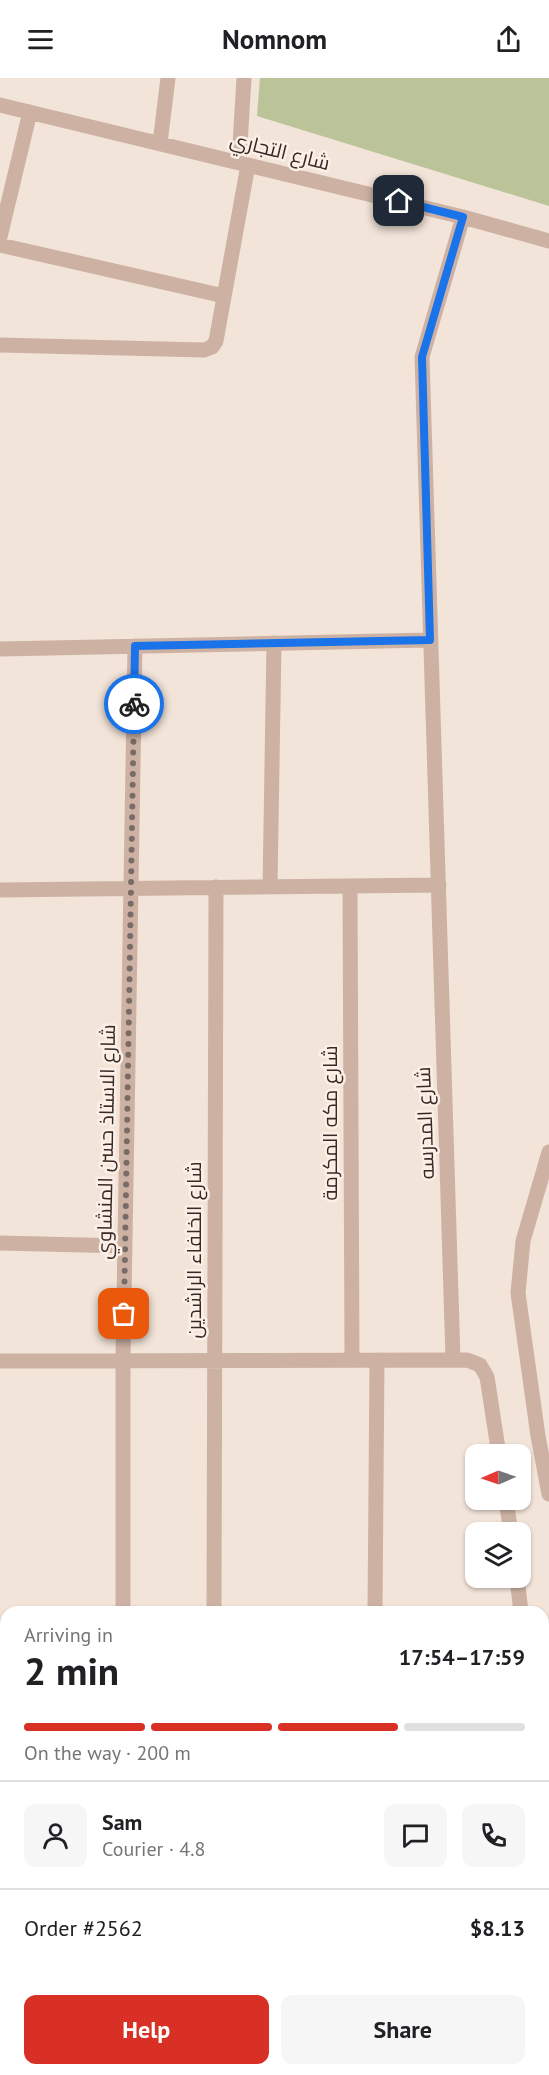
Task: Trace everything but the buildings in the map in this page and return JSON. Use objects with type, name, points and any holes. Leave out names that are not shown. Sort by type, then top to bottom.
[{"type":"street","points":[[160,143],[168,78]]},
{"type":"street","points":[[0,345],[204,350],[212,347],[216,341],[224,296],[244,164],[244,78]]},
{"type":"street","name":"شارع التجاري","points":[[0,105],[463,217],[549,241]]},
{"type":"street","points":[[0,237],[30,112]]},
{"type":"street","name":"شارع المدرسه","points":[[453,1359],[422,357],[463,217]]},
{"type":"street","points":[[0,245],[224,296]]},
{"type":"street","points":[[0,649],[430,640]]},
{"type":"street","points":[[270,887],[274,643]]},
{"type":"street","name":"شارع الاستاذ حسن المنشاوي","points":[[123,1606],[123,1360],[135,646]]},
{"type":"street","points":[[0,890],[439,885]]},
{"type":"street","name":"شارع مكه المكرمة","points":[[350,886],[352,1360]]},
{"type":"street","name":"شارع الخلفاء الراشدين","points":[[214,1606],[216,887]]},
{"type":"street","points":[[549,1152],[523,1241],[518,1293],[538,1436],[549,1494]]},
{"type":"street","points":[[0,1244],[125,1246]]},
{"type":"street","points":[[0,1361],[453,1359],[474,1361],[484,1370],[497,1444]]},
{"type":"street","points":[[375,1606],[377,1360]]},
{"type":"street","points":[[518,1588],[520,1606]]},
{"type":"green space","points":[[260,78],[549,78],[549,206],[257,116]]},
{"type":"way so far","points":[[124,1314],[134,704]]},
{"type":"route","points":[[134,704],[135,646],[430,640],[422,357],[424,343],[463,217],[399,201]]}]
